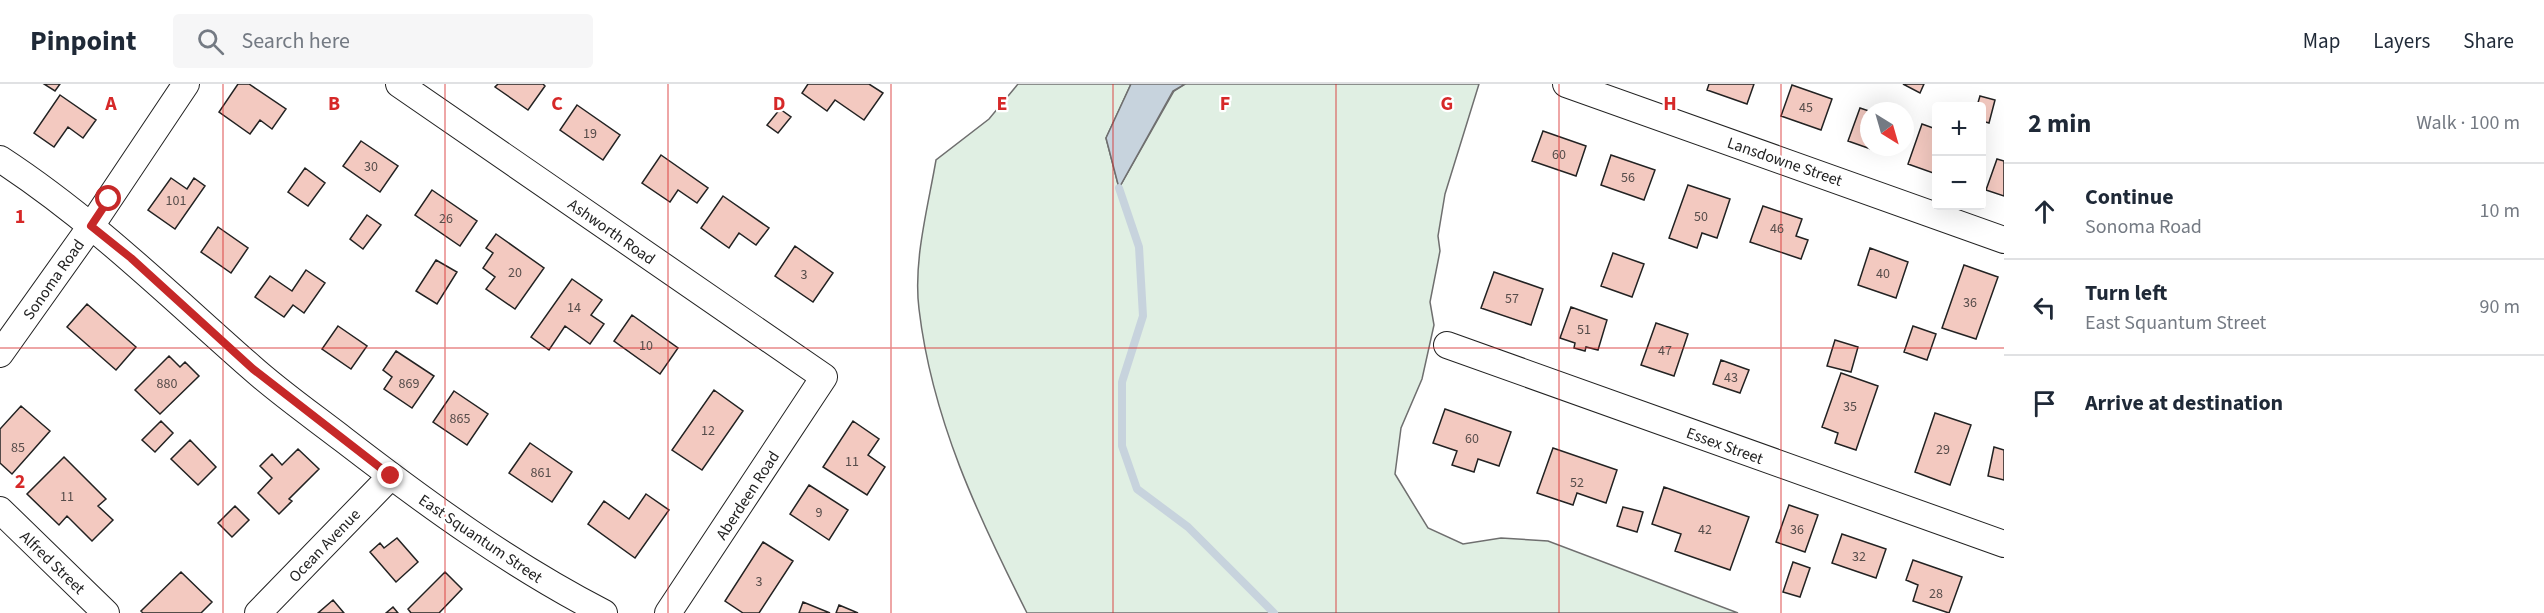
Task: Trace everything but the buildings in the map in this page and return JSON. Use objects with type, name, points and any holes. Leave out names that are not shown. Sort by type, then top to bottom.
[{"type":"street","name":"Sonoma Road","points":[[0,354],[91,226],[186,84]]},
{"type":"street","name":"Ashworth Road","points":[[399,84],[824,377]]},
{"type":"street","name":"Lansdowne Street","points":[[1566,84],[2004,240]]},
{"type":"street","name":"East Squantum Street","points":[[0,159],[37,184],[131,258],[253,369],[442,515],[520,566],[604,613]]},
{"type":"street","name":"Essex Street","points":[[1447,345],[2004,544]]},
{"type":"street","name":"Aberdeen Road","points":[[668,613],[824,377]]},
{"type":"street","name":"Ocean Avenue","points":[[258,613],[391,476]]},
{"type":"street","name":"Alfred Street","points":[[0,510],[105,613]]},
{"type":"green space","points":[[1018,84],[1131,84],[1106,138],[1119,188],[1174,91],[1185,84],[1479,84],[1445,194],[1438,236],[1440,251],[1430,302],[1434,325],[1422,379],[1401,428],[1395,474],[1428,528],[1463,544],[1501,538],[1548,541],[1738,613],[1027,613],[991,540],[946,428],[925,350],[918,291],[922,234],[936,160],[989,119]]},
{"type":"shaded area","points":[[1131,84],[1185,84],[1173,91],[1119,188],[1106,138]]},
{"type":"waterway","points":[[1119,188],[1139,247],[1143,316],[1122,382],[1122,446],[1137,489],[1188,527],[1274,613]]},
{"type":"route","points":[[109,199],[91,226],[131,258],[253,369],[391,476]]}]
